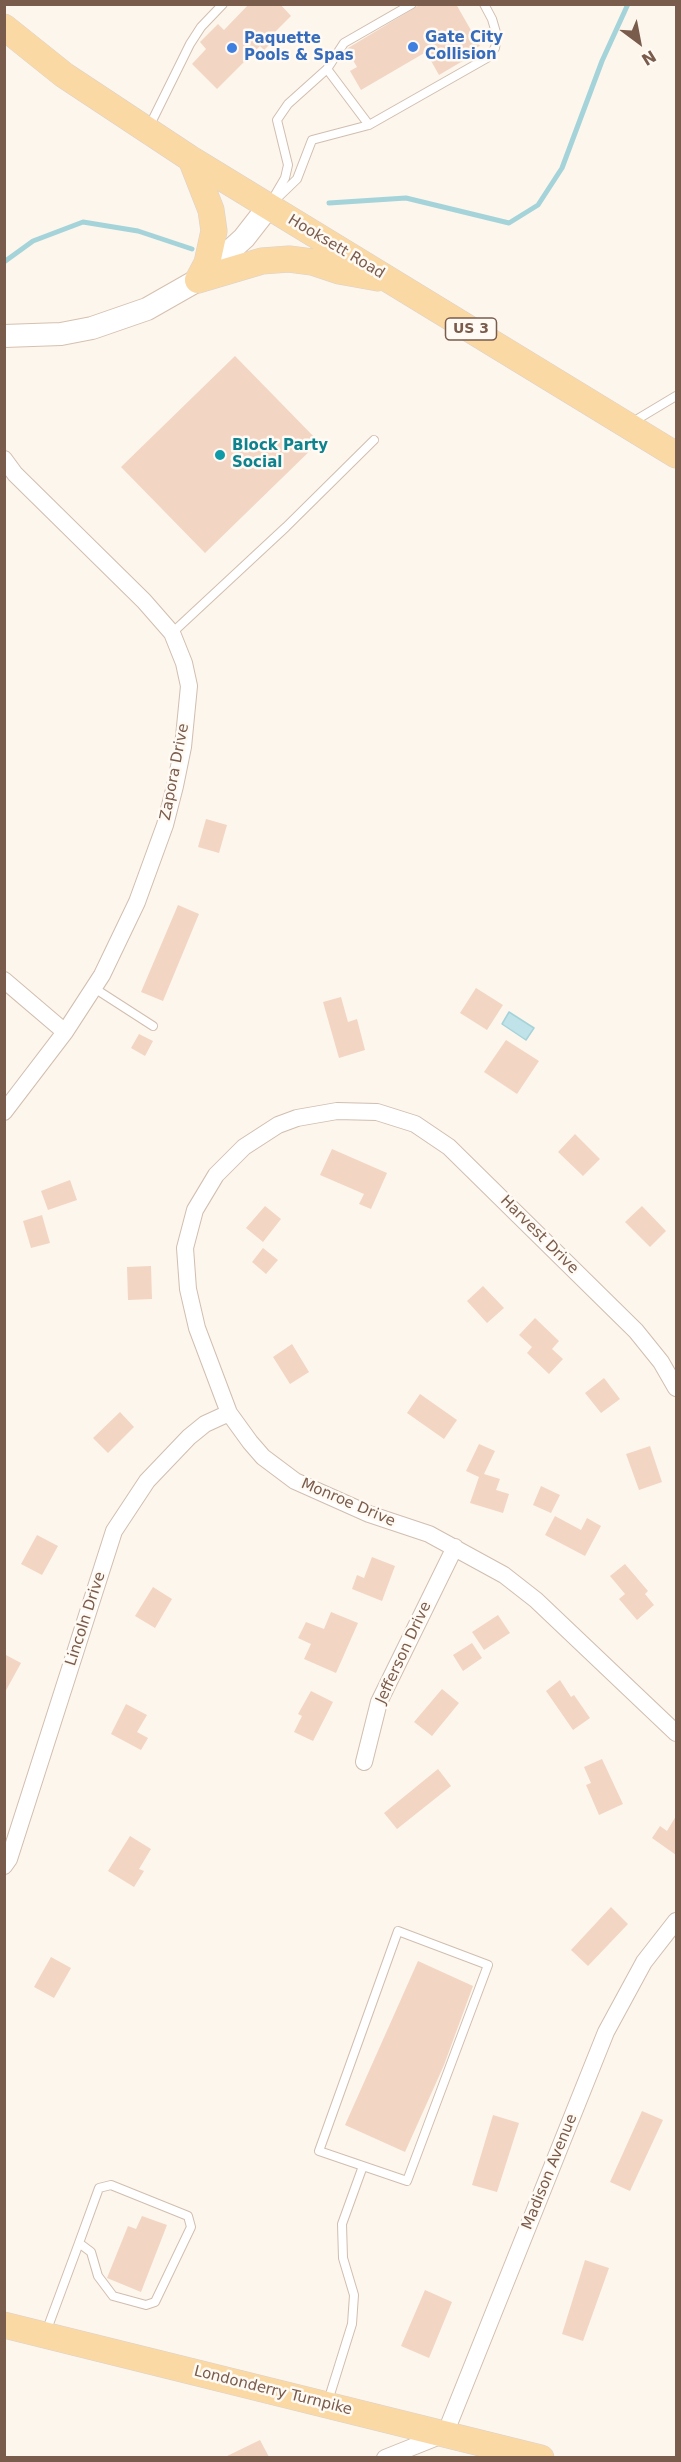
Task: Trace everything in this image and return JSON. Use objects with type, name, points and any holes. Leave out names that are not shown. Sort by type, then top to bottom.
[{"type":"main road","name":"Hooksett Road","points":[[4,27],[64,75],[191,159],[676,454]]},
{"type":"main road","points":[[191,159],[211,210],[214,231],[207,263],[198,280]]},
{"type":"main road","points":[[4,336],[61,334],[121,320],[147,309],[198,280],[244,238],[269,206]]},
{"type":"main road","points":[[198,280],[262,261],[289,259],[312,262],[339,272],[392,280]]},
{"type":"main road","name":"Londonderry Turnpike","points":[[4,2325],[541,2457]]},
{"type":"street","name":"Zapora Drive","points":[[4,459],[15,474],[144,601],[172,633],[184,663],[189,686],[183,747],[175,786],[165,825],[137,902],[94,988],[65,1032],[4,1112]]},
{"type":"street","points":[[4,980],[65,1032]]},
{"type":"street","name":"Monroe Drive","points":[[377,1112],[337,1111],[297,1118],[278,1125],[244,1147],[216,1175],[195,1210],[185,1248],[188,1288],[197,1328],[229,1413],[263,1457],[295,1480],[369,1514],[429,1534],[504,1575],[536,1600],[676,1733]]},
{"type":"street","name":"Harvest Drive","points":[[377,1112],[415,1124],[449,1147],[636,1331],[661,1362],[676,1388]]},
{"type":"street","name":"Lincoln Drive","points":[[4,1866],[9,1859],[114,1531],[147,1481],[182,1445],[204,1424],[229,1413]]},
{"type":"street","name":"Jefferson Drive","points":[[364,1762],[379,1702],[455,1547]]},
{"type":"street","name":"Madison Avenue","points":[[445,2434],[606,2032],[644,1962],[676,1922]]},
{"type":"street","points":[[385,2457],[445,2434]]},
{"type":"lane","points":[[148,130],[190,44],[201,27],[223,4]]},
{"type":"lane","points":[[269,206],[285,178],[288,165],[277,120],[288,104],[327,69],[344,43],[412,4]]},
{"type":"lane","points":[[269,206],[297,179],[312,140],[369,125],[487,58],[495,48],[497,36],[484,4]]},
{"type":"lane","points":[[327,69],[369,125]]},
{"type":"lane","points":[[628,424],[676,396]]},
{"type":"lane","points":[[172,633],[286,527],[374,440]]},
{"type":"lane","points":[[94,988],[153,1026]]},
{"type":"lane","points":[[398,1931],[488,1965],[407,2181],[363,2166],[319,2151],[398,1931]]},
{"type":"lane","points":[[327,2405],[352,2324],[354,2295],[343,2258],[342,2224],[363,2166]]},
{"type":"lane","points":[[45,2335],[99,2188],[111,2185],[188,2216],[191,2227],[155,2302],[146,2305],[113,2296],[98,2276],[91,2252],[79,2243]]},
{"type":"water","points":[[509,1012],[534,1028],[526,1040],[502,1024]]},
{"type":"building","name":"Paquette Pools & Spas","points":[[249,4],[280,4],[291,16],[274,33],[277,37],[264,50],[260,46],[217,89],[192,64],[206,49],[200,42],[218,24],[224,30]]},
{"type":"building","name":"Gate City Collision","points":[[421,4],[456,4],[480,46],[475,48],[478,52],[439,75],[426,52],[361,90],[350,71],[357,67],[348,48]]},
{"type":"building","name":"Block Party Social","points":[[235,356],[319,442],[205,553],[121,467]]},
{"type":"building","points":[[206,819],[227,825],[219,853],[198,847]]},
{"type":"building","points":[[178,905],[199,914],[163,1001],[141,992]]},
{"type":"building","points":[[476,988],[503,1005],[487,1030],[460,1013]]},
{"type":"building","points":[[341,997],[348,1022],[357,1019],[365,1050],[339,1058],[323,1002]]},
{"type":"building","points":[[139,1034],[153,1041],[145,1056],[131,1048]]},
{"type":"building","points":[[506,1040],[539,1061],[517,1094],[484,1072]]},
{"type":"building","points":[[575,1134],[600,1159],[583,1176],[558,1152]]},
{"type":"building","points":[[332,1149],[387,1173],[371,1209],[359,1204],[364,1194],[320,1175]]},
{"type":"building","points":[[70,1180],[77,1200],[48,1210],[41,1191]]},
{"type":"building","points":[[265,1206],[281,1219],[263,1242],[246,1228]]},
{"type":"building","points":[[642,1206],[666,1231],[650,1247],[625,1222]]},
{"type":"building","points":[[42,1215],[50,1243],[31,1248],[23,1221]]},
{"type":"building","points":[[263,1248],[278,1260],[266,1274],[252,1262]]},
{"type":"building","points":[[151,1266],[152,1299],[128,1300],[127,1267]]},
{"type":"building","points":[[483,1286],[504,1308],[487,1323],[467,1301]]},
{"type":"building","points":[[535,1318],[559,1341],[552,1349],[563,1359],[549,1374],[527,1353],[532,1347],[519,1335]]},
{"type":"building","points":[[292,1344],[309,1372],[290,1384],[273,1357]]},
{"type":"building","points":[[604,1378],[620,1399],[601,1413],[585,1393]]},
{"type":"building","points":[[420,1394],[457,1420],[444,1439],[407,1413]]},
{"type":"building","points":[[120,1412],[134,1427],[108,1453],[93,1438]]},
{"type":"building","points":[[479,1444],[495,1451],[484,1474],[500,1479],[496,1490],[509,1494],[503,1513],[470,1503],[479,1477],[466,1471]]},
{"type":"building","points":[[650,1446],[662,1482],[639,1490],[626,1454]]},
{"type":"building","points":[[541,1486],[560,1495],[551,1513],[533,1505]]},
{"type":"building","points":[[555,1516],[581,1530],[587,1518],[601,1526],[585,1556],[545,1535]]},
{"type":"building","points":[[37,1535],[58,1546],[42,1575],[21,1564]]},
{"type":"building","points":[[372,1557],[395,1566],[382,1601],[352,1589],[357,1575],[364,1578]]},
{"type":"building","points":[[625,1564],[648,1591],[645,1594],[654,1605],[637,1620],[619,1599],[625,1594],[610,1576]]},
{"type":"building","points":[[153,1587],[172,1599],[155,1628],[135,1616]]},
{"type":"building","points":[[331,1612],[358,1623],[336,1673],[304,1659],[311,1644],[298,1638],[306,1622],[324,1629]]},
{"type":"building","points":[[498,1615],[510,1633],[484,1650],[472,1632]]},
{"type":"building","points":[[472,1643],[482,1658],[463,1671],[453,1655]]},
{"type":"building","points":[[4,1654],[21,1663],[4,1694]]},
{"type":"building","points":[[560,1680],[571,1697],[574,1695],[590,1718],[573,1730],[546,1691]]},
{"type":"building","points":[[442,1689],[459,1703],[432,1736],[414,1722]]},
{"type":"building","points":[[311,1691],[333,1702],[313,1741],[294,1732],[302,1716],[298,1714]]},
{"type":"building","points":[[126,1704],[147,1715],[137,1732],[148,1738],[141,1750],[111,1734]]},
{"type":"building","points":[[602,1759],[623,1804],[599,1815],[586,1785],[591,1783],[584,1767]]},
{"type":"building","points":[[438,1769],[451,1786],[397,1829],[384,1813]]},
{"type":"building","points":[[676,1816],[676,1855],[652,1838],[660,1826],[667,1831]]},
{"type":"building","points":[[130,1836],[151,1849],[139,1869],[144,1871],[134,1887],[108,1871]]},
{"type":"building","points":[[611,1907],[628,1924],[588,1966],[571,1950]]},
{"type":"building","points":[[51,1957],[71,1968],[54,1998],[34,1987]]},
{"type":"building","points":[[418,1961],[473,1986],[444,2065],[405,2152],[345,2125]]},
{"type":"building","points":[[642,2111],[663,2120],[630,2191],[610,2182]]},
{"type":"building","points":[[493,2115],[519,2123],[497,2192],[472,2185]]},
{"type":"building","points":[[142,2216],[167,2225],[141,2292],[107,2278],[128,2226],[136,2229]]},
{"type":"building","points":[[585,2260],[609,2268],[583,2341],[562,2334]]},
{"type":"building","points":[[425,2290],[452,2302],[429,2358],[401,2346]]},
{"type":"building","points":[[260,2440],[269,2457],[225,2457]]},
{"type":"waterway","points":[[329,203],[406,198],[509,223],[538,205],[562,168],[602,61],[628,4]]},
{"type":"waterway","points":[[4,262],[33,241],[83,222],[138,231],[192,249]]},
{"type":"place","name":"Gate City Collision","points":[[413,47]]},
{"type":"place","name":"Paquette Pools & Spas","points":[[232,48]]},
{"type":"place","name":"Block Party Social","points":[[220,455]]}]
